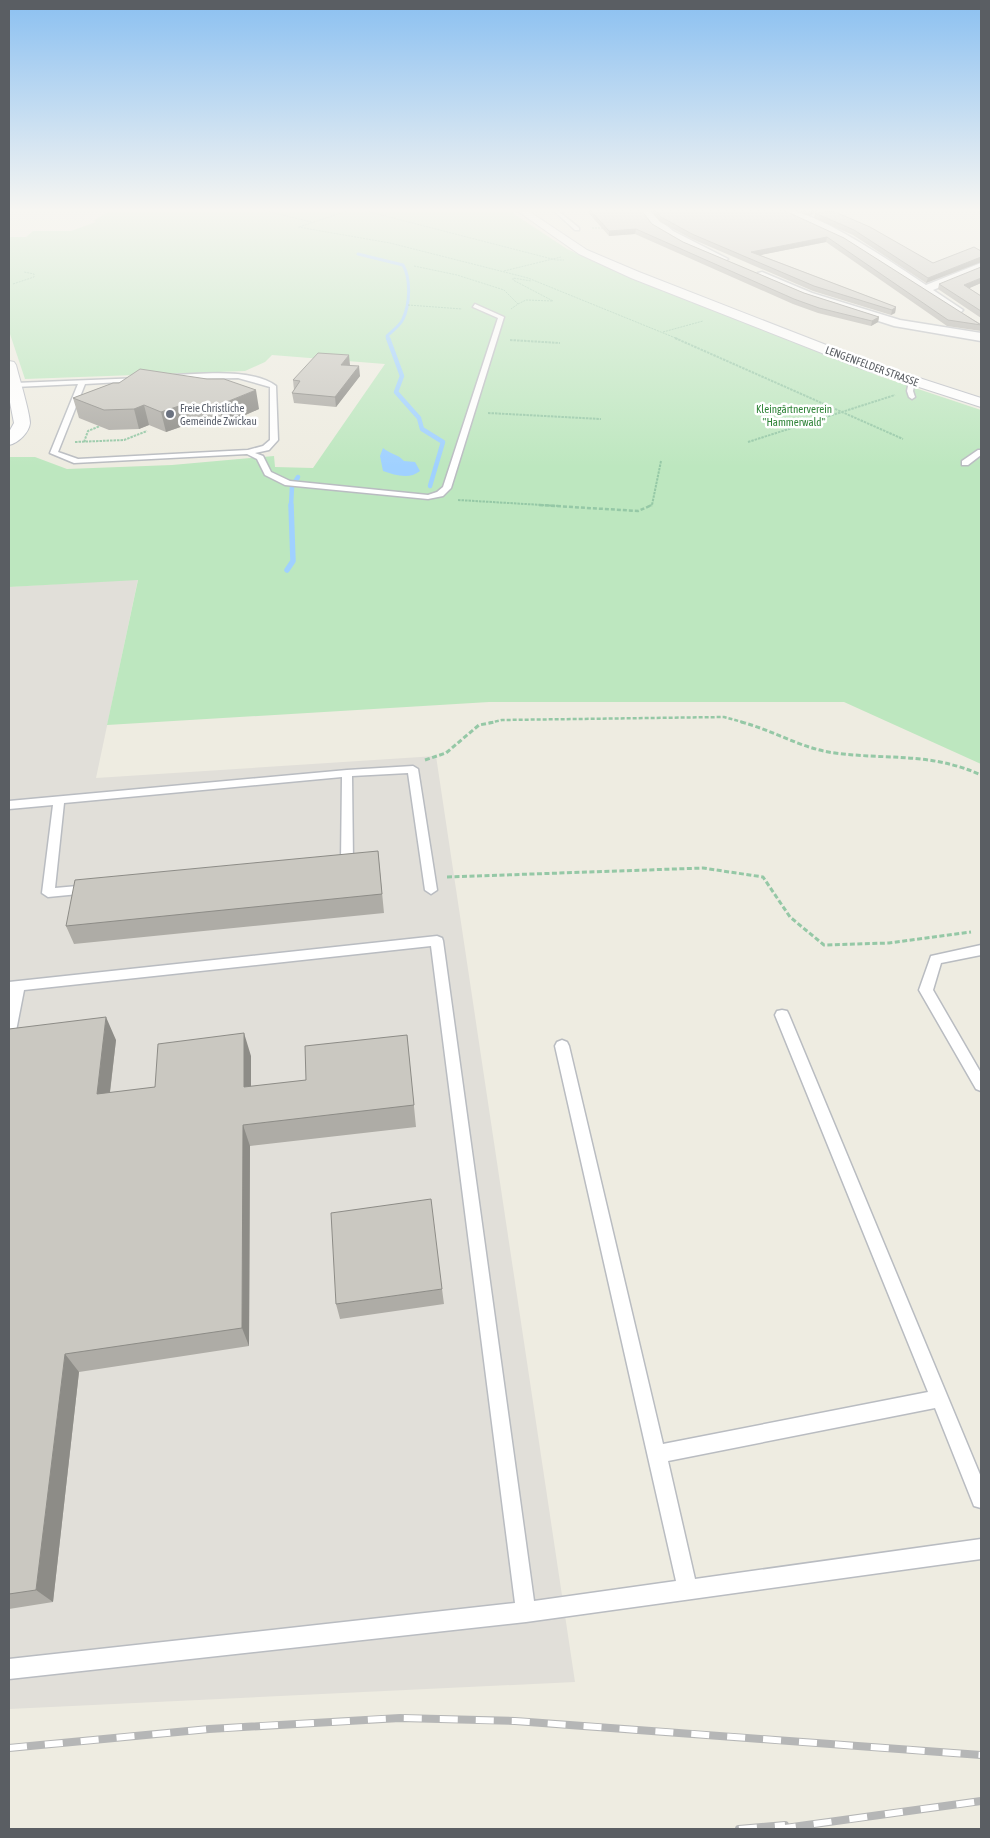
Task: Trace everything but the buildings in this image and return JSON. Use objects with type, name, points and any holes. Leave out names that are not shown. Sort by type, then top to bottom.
[{"type":"main road","name":"LENGENFELDER STRASSE","points":[[691,296],[866,365],[912,390],[981,403]]},
{"type":"main road","points":[[9,440],[19,431],[22,423],[11,373]]},
{"type":"street","points":[[810,296],[898,323],[981,337]]},
{"type":"street","points":[[935,296],[965,315]]},
{"type":"lane","points":[[248,452],[260,458],[268,473],[288,483],[428,497],[440,494],[447,488],[501,317],[475,306]]},
{"type":"lane","points":[[11,373],[82,382],[150,379]]},
{"type":"lane","points":[[82,382],[56,443],[54,453],[77,461],[248,452],[266,448],[274,440],[273,386],[260,379],[230,376],[169,378]]},
{"type":"lane","points":[[965,463],[981,452]]},
{"type":"lane","points":[[9,805],[347,773],[413,769],[431,890]]},
{"type":"lane","points":[[347,773],[347,862]]},
{"type":"lane","points":[[59,800],[48,893],[106,887]]},
{"type":"lane","points":[[9,1031],[14,986],[437,941],[526,1612]]},
{"type":"lane","points":[[981,950],[936,959],[926,990],[981,1085]]},
{"type":"lane","points":[[782,1015],[981,1498]]},
{"type":"lane","points":[[562,1046],[688,1590]]},
{"type":"lane","points":[[657,1454],[940,1398]]},
{"type":"lane","points":[[9,1669],[526,1612],[981,1550]]},
{"type":"path","points":[[510,296],[518,304]]},
{"type":"path","points":[[501,317],[526,300],[553,301],[543,296]]},
{"type":"path","points":[[573,296],[662,332],[903,439]]},
{"type":"path","points":[[408,306],[483,310]]},
{"type":"path","points":[[662,332],[733,313]]},
{"type":"path","points":[[494,340],[560,343]]},
{"type":"path","points":[[748,442],[912,390]]},
{"type":"path","points":[[470,413],[601,419]]},
{"type":"path","points":[[84,442],[88,431],[100,426]]},
{"type":"path","points":[[56,443],[124,440],[146,431]]},
{"type":"path","points":[[428,497],[638,511],[652,504],[660,461]]},
{"type":"path","points":[[413,769],[420,761],[446,753],[480,725],[502,720],[724,717],[758,726],[810,747],[834,753],[921,758],[959,765],[981,775]]},
{"type":"path","points":[[429,877],[703,868],[763,877],[790,917],[824,945],[889,943],[972,931]]},
{"type":"shaded area","points":[[138,579],[96,778],[436,756],[575,1682],[9,1709],[9,587]]},
{"type":"green space","name":"Kleingärtnerverein \"Hammerwald\"","points":[[9,296],[677,296],[879,376],[981,410],[981,764],[844,702],[489,702],[107,725],[138,580],[9,587],[9,457],[35,457],[67,469],[172,465],[274,456],[275,467],[313,468],[385,364],[272,355],[265,362],[245,371],[25,379],[9,331]]},
{"type":"water","points":[[383,448],[404,461],[415,462],[420,471],[407,476],[383,471],[380,456]]},
{"type":"waterway","points":[[388,339],[387,336],[402,322],[408,296]]},
{"type":"waterway","points":[[388,338],[402,376],[396,392],[419,418],[422,429],[443,442],[430,486]]},
{"type":"waterway","points":[[295,482],[298,477]]},
{"type":"waterway","points":[[291,506],[292,486]]},
{"type":"waterway","points":[[287,570],[293,561],[291,506]]},
{"type":"railway","points":[[9,1748],[209,1729],[400,1718],[515,1721],[981,1755]]},
{"type":"railway","points":[[778,1829],[981,1801]]},
{"type":"railway","points":[[739,1829],[785,1825]]},
{"type":"place","name":"Freie Christliche Gemeinde Zwickau","points":[[170,414]]}]
